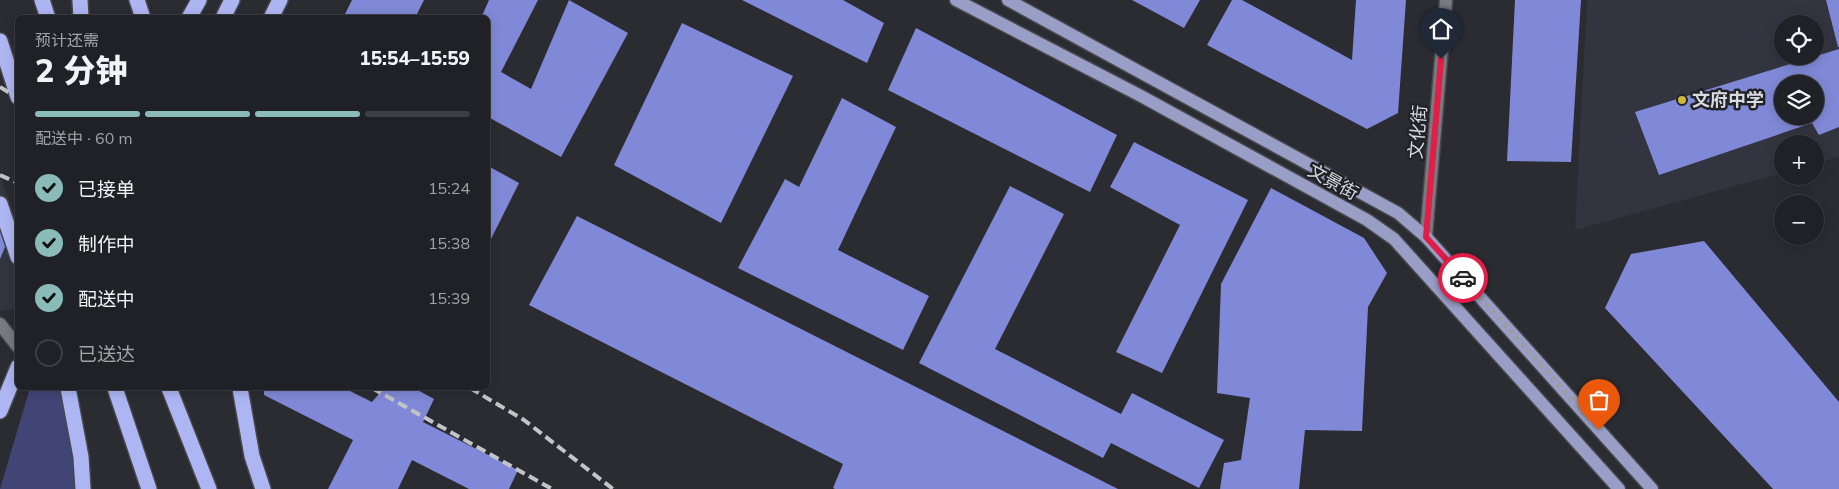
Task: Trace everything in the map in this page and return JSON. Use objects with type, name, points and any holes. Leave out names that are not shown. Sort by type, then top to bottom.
[{"type":"highway","points":[[42,0],[47,15]]},
{"type":"highway","points":[[80,0],[81,15]]},
{"type":"highway","points":[[137,0],[142,15]]},
{"type":"highway","points":[[192,15],[199,0]]},
{"type":"highway","points":[[224,15],[232,0]]},
{"type":"highway","points":[[272,15],[280,0]]},
{"type":"highway","points":[[0,41],[15,88]]},
{"type":"highway","points":[[0,204],[15,248]]},
{"type":"highway","points":[[0,411],[15,375]]},
{"type":"highway","points":[[68,390],[81,457],[83,489]]},
{"type":"highway","points":[[116,390],[149,489]]},
{"type":"highway","points":[[170,390],[209,489]]},
{"type":"highway","points":[[240,390],[252,456],[264,489]]},
{"type":"main road","name":"文景街","points":[[956,0],[1141,96],[1367,220],[1394,239],[1619,489]]},
{"type":"main road","name":"文景街","points":[[1008,0],[1398,213],[1426,237],[1652,489]]},
{"type":"street","name":"文化街","points":[[1426,237],[1446,0]]},
{"type":"street","points":[[0,324],[15,344]]},
{"type":"shaded area","name":"文府中学","points":[[1587,0],[1839,0],[1839,156],[1824,161],[1824,135],[1774,135],[1774,175],[1575,230]]},
{"type":"shaded area","points":[[0,175],[15,218],[15,308],[0,311]]},
{"type":"shaded area","points":[[29,390],[66,390],[72,427],[74,489],[0,489]]},
{"type":"building","points":[[352,0],[424,0],[416,15],[344,15]]},
{"type":"building","points":[[489,0],[538,0],[501,72],[531,89],[569,0],[628,33],[561,157],[490,118],[490,15],[482,15]]},
{"type":"building","points":[[742,0],[843,0],[884,23],[867,63]]},
{"type":"building","points":[[1132,0],[1200,0],[1184,28]]},
{"type":"building","points":[[1232,0],[1242,0],[1352,60],[1356,0],[1406,0],[1398,113],[1367,129],[1207,45]]},
{"type":"building","points":[[1515,0],[1581,0],[1571,162],[1507,161]]},
{"type":"building","points":[[1826,0],[1839,0],[1839,47],[1838,47]]},
{"type":"building","points":[[682,23],[793,76],[721,223],[614,165]]},
{"type":"building","points":[[916,28],[1117,135],[1090,192],[888,90]]},
{"type":"building","points":[[1839,49],[1839,127],[1819,135],[1813,125],[1824,125],[1824,75],[1774,75],[1774,125],[1806,125],[1659,175],[1635,112],[1787,65],[1824,65],[1824,54]]},
{"type":"building","points":[[842,98],[896,127],[838,250],[929,296],[903,350],[738,268],[785,179],[799,187]]},
{"type":"building","points":[[1134,142],[1248,200],[1162,373],[1116,352],[1180,225],[1110,187]]},
{"type":"building","points":[[490,167],[519,183],[490,241]]},
{"type":"building","points":[[1010,186],[1064,214],[995,349],[1121,414],[1132,393],[1224,440],[1199,488],[1111,443],[1103,458],[919,363]]},
{"type":"building","points":[[1271,188],[1364,238],[1387,273],[1368,307],[1362,431],[1305,430],[1299,489],[1220,489],[1224,463],[1241,460],[1250,398],[1217,393],[1221,284]]},
{"type":"building","points":[[577,216],[1118,489],[833,488],[843,464],[529,305]]},
{"type":"building","points":[[0,221],[13,228],[0,259]]},
{"type":"building","points":[[1704,241],[1839,402],[1839,489],[1773,489],[1605,308],[1631,254]]},
{"type":"building","points":[[264,390],[348,390],[372,402],[382,390],[418,390],[434,399],[423,422],[518,470],[509,489],[469,489],[412,460],[398,489],[328,489],[353,440],[264,395]]},
{"type":"railway","points":[[0,87],[15,96]]},
{"type":"railway","points":[[0,175],[15,182]]},
{"type":"railway","points":[[376,390],[552,489]]},
{"type":"railway","points":[[473,390],[524,420],[613,489]]},
{"type":"way so far","points":[[1463,278],[1599,430]]},
{"type":"place","name":"文府中学","points":[[1682,100]]},
{"type":"route","points":[[1441,59],[1426,237],[1463,278]]}]
